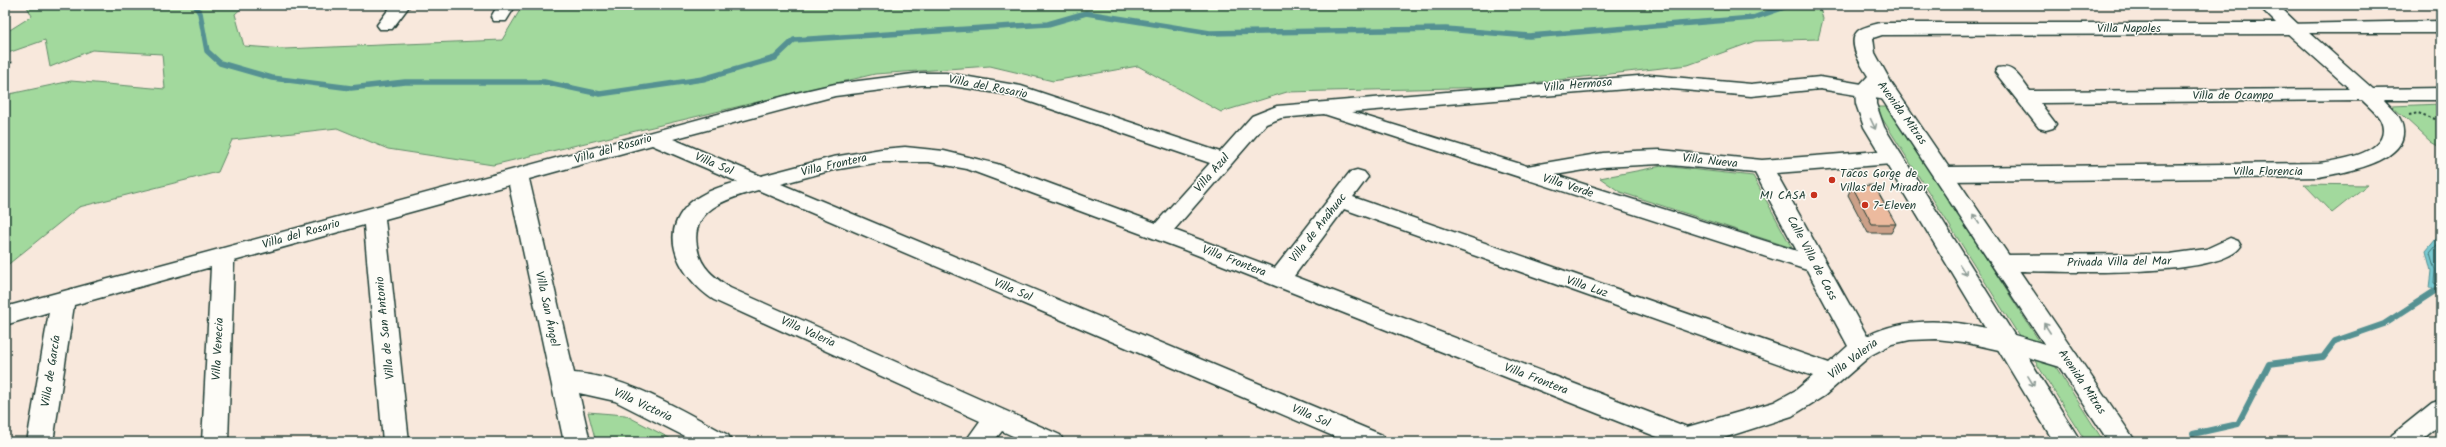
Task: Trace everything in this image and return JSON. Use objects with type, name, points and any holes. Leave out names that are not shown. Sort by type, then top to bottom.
[{"type":"street","points":[[386,25],[401,5]]},
{"type":"street","points":[[2267,5],[2367,94],[2390,118]]},
{"type":"street","name":"Villa Napoles","points":[[1878,87],[1866,54],[1863,40],[1864,35],[1870,31],[1880,29],[2441,27]]},
{"type":"street","points":[[2005,72],[2046,124]]},
{"type":"street","name":"Villa del Rosario","points":[[5,316],[824,92],[893,81],[946,79],[1014,90],[1223,160]]},
{"type":"street","name":"Villa Hermosa","points":[[1267,115],[1278,112],[1323,108],[1650,81],[1751,90],[1820,83],[1878,87]]},
{"type":"street","name":"Avenida Mitras","points":[[1878,87],[1869,116],[1892,157],[2068,442]]},
{"type":"street","name":"Avenida Mitras","points":[[1878,87],[1946,174],[2067,360],[2123,442]]},
{"type":"street","name":"Villa de Ocampo","points":[[2025,97],[2441,94]]},
{"type":"street","name":"Villa Verde","points":[[1323,108],[1814,264]]},
{"type":"street","name":"Villa Azul","points":[[1160,232],[1259,120],[1267,115]]},
{"type":"street","name":"Villa Florencia","points":[[1946,174],[2319,170],[2338,168],[2355,164],[2386,148],[2393,138],[2394,132],[2390,118]]},
{"type":"street","name":"Villa Sol","points":[[653,138],[1373,442]]},
{"type":"street","name":"Villa Frontera","points":[[759,184],[851,159],[898,154],[930,155],[965,162],[1002,173],[1160,232],[1697,440]]},
{"type":"street","name":"Villa Nueva","points":[[1528,173],[1603,160],[1660,157],[1762,166],[1892,157]]},
{"type":"street","name":"Calle Villa de Coss","points":[[1762,166],[1806,243],[1814,264],[1862,349]]},
{"type":"street","name":"Villa San Ángel","points":[[518,176],[577,442]]},
{"type":"street","name":"Villa de Anáhuac","points":[[1279,278],[1357,177]]},
{"type":"street","name":"Villa Valeria","points":[[759,184],[728,191],[696,210],[685,222],[684,242],[691,263],[702,281],[722,294],[1051,442]]},
{"type":"street","name":"Villa Luz","points":[[1340,200],[1834,374]]},
{"type":"street","name":"Villa de San Antonio","points":[[374,214],[396,442]]},
{"type":"street","name":"Privada Villa del Mar","points":[[2005,263],[2170,262],[2211,256],[2230,246]]},
{"type":"street","name":"Villa Venecia","points":[[215,442],[223,256]]},
{"type":"street","name":"Villa de García","points":[[40,442],[63,299]]},
{"type":"street","name":"Villa Valeria","points":[[1697,440],[1783,409],[1834,374],[1862,349],[1883,337],[1930,329],[2007,342],[2067,360]]},
{"type":"street","name":"Villa Victoria","points":[[563,382],[584,382],[631,397],[719,442]]},
{"type":"street","points":[[2401,442],[2441,410]]},
{"type":"street","points":[[978,442],[998,417]]},
{"type":"path","points":[[5,63],[14,62]]},
{"type":"path","points":[[2390,118],[2418,113],[2441,121]]},
{"type":"green space","points":[[26,5],[245,5],[235,14],[244,46],[284,49],[502,40],[523,5],[1819,5],[1823,19],[1818,39],[1755,41],[1688,65],[1497,87],[1287,92],[1221,112],[1138,66],[1053,81],[990,66],[875,74],[493,165],[388,149],[337,128],[232,140],[218,172],[79,207],[5,267],[5,95],[71,81],[165,89],[162,54],[92,50],[50,67],[45,40],[5,54],[5,33],[32,16]]},
{"type":"green space","points":[[2441,104],[2441,148],[2431,142],[2392,106]]},
{"type":"green space","points":[[1875,107],[1889,107],[2104,442],[2086,442]]},
{"type":"green space","points":[[1662,166],[1753,176],[1792,248],[1620,192],[1600,178]]},
{"type":"green space","points":[[2304,184],[2367,185],[2332,213]]},
{"type":"green space","points":[[588,412],[625,415],[677,442],[596,442]]},
{"type":"water","points":[[2441,233],[2441,289],[2429,288],[2431,271],[2426,251]]},
{"type":"building","points":[[1874,185],[1896,224],[1872,224],[1852,186]]},
{"type":"waterway","points":[[195,5],[200,13],[207,51],[220,63],[272,78],[351,88],[405,82],[544,82],[600,94],[703,79],[775,58],[794,40],[1048,24],[1086,13],[1210,33],[1446,29],[1529,36],[1753,18],[1790,5]]},
{"type":"waterway","points":[[2193,434],[2238,424],[2269,364],[2323,357],[2335,341],[2384,324],[2441,287]]},
{"type":"place","name":"Tacos Gorge de Villas del Mirador","points":[[1832,180]]},
{"type":"place","name":"MI CASA","points":[[1814,195]]},
{"type":"place","name":"7-Eleven","points":[[1865,205]]}]
